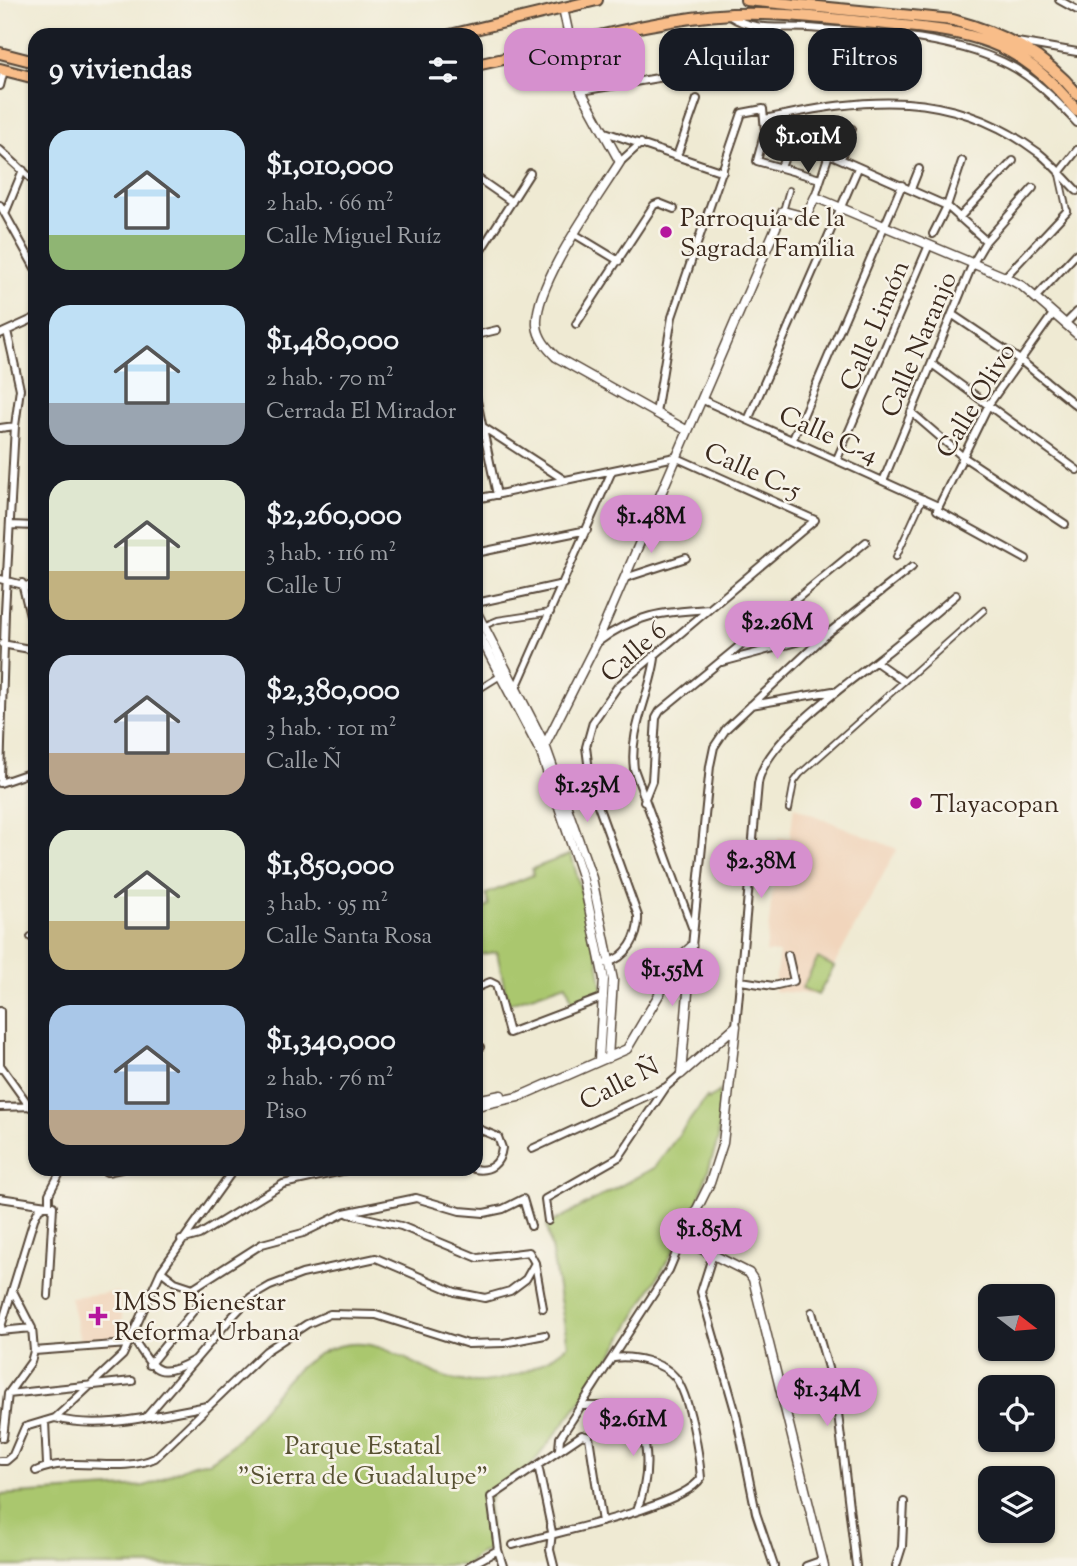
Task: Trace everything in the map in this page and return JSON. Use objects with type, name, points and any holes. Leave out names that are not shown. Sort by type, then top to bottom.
[{"type":"highway","points":[[479,28],[597,0]]},
{"type":"highway","points":[[746,0],[953,20],[985,28],[1016,41],[1039,58],[1077,94]]},
{"type":"highway","points":[[644,28],[669,22],[729,15],[813,17],[952,30],[981,37],[1008,50],[1036,69],[1077,111]]},
{"type":"highway","points":[[0,52],[28,60]]},
{"type":"highway","points":[[483,64],[504,59]]},
{"type":"highway","points":[[2,69],[28,76]]},
{"type":"street","points":[[1059,0],[1077,10]]},
{"type":"street","points":[[562,8],[567,28]]},
{"type":"street","points":[[729,15],[743,24],[757,27],[793,27],[909,38],[982,54],[1004,62],[1036,83],[1077,123]]},
{"type":"street","points":[[1016,41],[1077,52]]},
{"type":"street","points":[[0,86],[2,69]]},
{"type":"street","points":[[583,91],[620,162]]},
{"type":"street","points":[[677,156],[696,99]]},
{"type":"street","points":[[765,119],[837,103],[889,101],[958,110],[1013,136],[1041,155],[1077,191]]},
{"type":"street","points":[[656,413],[672,317],[740,116],[745,111],[763,109],[765,119],[757,161],[820,179]]},
{"type":"street","points":[[841,158],[852,129]]},
{"type":"street","points":[[605,132],[723,172]]},
{"type":"street","points":[[781,167],[794,135],[807,133]]},
{"type":"street","points":[[641,143],[620,162],[541,296],[537,317],[540,336],[556,357],[688,431]]},
{"type":"street","points":[[0,150],[28,175]]},
{"type":"street","points":[[1059,173],[1077,150]]},
{"type":"street","points":[[783,211],[806,217],[829,155],[947,206],[986,241]]},
{"type":"street","name":"Calle Limón","points":[[933,234],[947,206],[962,161]]},
{"type":"street","points":[[959,218],[1013,161]]},
{"type":"street","points":[[748,420],[858,168]]},
{"type":"street","points":[[911,189],[919,169]]},
{"type":"street","points":[[6,211],[23,170]]},
{"type":"street","points":[[483,247],[530,173]]},
{"type":"street","points":[[1005,277],[1068,211],[1059,173]]},
{"type":"street","points":[[483,182],[512,202]]},
{"type":"street","points":[[793,439],[902,185]]},
{"type":"street","name":"Calle Naranjo","points":[[884,479],[973,263],[986,241],[1033,188]]},
{"type":"street","points":[[543,749],[596,644],[675,457],[703,400],[783,211],[789,190]]},
{"type":"street","points":[[815,197],[1005,277],[1035,298],[1077,334]]},
{"type":"street","points":[[576,324],[656,203],[674,209]]},
{"type":"street","points":[[0,205],[6,211],[28,254]]},
{"type":"street","points":[[576,235],[619,261]]},
{"type":"street","name":"Calle Limón","points":[[837,459],[929,245]]},
{"type":"street","points":[[1035,298],[1077,253]]},
{"type":"street","points":[[1065,324],[1077,312]]},
{"type":"street","name":"Calle Olivo","points":[[937,508],[989,404],[1053,314]]},
{"type":"street","points":[[953,315],[1020,360],[1077,406]]},
{"type":"street","points":[[28,321],[3,332],[20,389],[15,426],[11,524],[3,580],[0,781],[28,773]]},
{"type":"street","points":[[483,333],[497,330]]},
{"type":"street","points":[[932,364],[1077,470]]},
{"type":"street","name":"Calle C-4","points":[[703,400],[923,498],[1026,559]]},
{"type":"street","points":[[911,412],[962,456],[1065,524]]},
{"type":"street","points":[[0,428],[15,426]]},
{"type":"street","points":[[483,428],[563,479]]},
{"type":"street","points":[[483,432],[497,495]]},
{"type":"street","points":[[483,498],[675,457]]},
{"type":"street","name":"Calle C-5","points":[[675,457],[815,520]]},
{"type":"street","points":[[516,688],[552,612],[612,471]]},
{"type":"street","points":[[895,557],[923,498]]},
{"type":"street","name":"Calle 6","points":[[606,963],[624,954],[635,937],[638,916],[591,786],[586,747],[593,722],[618,686],[815,520]]},
{"type":"street","points":[[11,524],[28,525]]},
{"type":"street","points":[[483,552],[587,530]]},
{"type":"street","points":[[644,801],[652,781],[656,718],[660,710],[866,542]]},
{"type":"street","points":[[625,578],[686,558]]},
{"type":"street","points":[[681,1073],[693,929],[712,757],[719,737],[827,634],[912,567]]},
{"type":"street","points":[[3,580],[28,585]]},
{"type":"street","points":[[22,583],[28,607]]},
{"type":"street","points":[[483,601],[563,584]]},
{"type":"street","points":[[559,1449],[561,1438],[669,1270],[710,1183],[723,1143],[761,769],[768,757],[835,691],[876,662],[956,596]]},
{"type":"street","points":[[596,644],[625,624],[647,615],[710,609]]},
{"type":"street","points":[[789,809],[794,782],[800,774],[985,610]]},
{"type":"street","points":[[483,626],[498,620],[552,612]]},
{"type":"street","points":[[720,663],[827,634]]},
{"type":"street","points":[[483,636],[516,688],[543,749],[583,879],[606,963],[608,996],[604,1059]]},
{"type":"street","points":[[483,639],[500,676],[543,749]]},
{"type":"street","points":[[2,644],[28,649]]},
{"type":"street","points":[[655,657],[632,746],[634,769],[693,929]]},
{"type":"street","points":[[876,662],[903,681]]},
{"type":"street","points":[[483,687],[500,676]]},
{"type":"street","points":[[750,705],[835,691]]},
{"type":"street","points":[[483,1104],[518,1097],[629,1047],[683,954],[692,946]]},
{"type":"street","points":[[741,981],[773,986],[794,981],[788,954]]},
{"type":"street","points":[[483,986],[494,982],[509,1032],[608,996]]},
{"type":"street","points":[[0,1011],[0,1067],[28,1102]]},
{"type":"street","name":"Calle Ñ","points":[[533,1149],[666,1087],[736,1026]]},
{"type":"street","points":[[548,1221],[545,1199],[620,1157],[666,1087]]},
{"type":"street","points":[[483,1098],[504,1094],[518,1097]]},
{"type":"street","points":[[0,1107],[28,1107]]},
{"type":"street","points":[[483,1131],[498,1137],[502,1148],[494,1166],[483,1169]]},
{"type":"street","points":[[48,1296],[55,1211],[49,1203],[49,1194],[58,1176]]},
{"type":"street","points":[[55,1418],[119,1359],[161,1271],[229,1176]]},
{"type":"street","points":[[181,1240],[199,1235],[283,1184],[319,1176]]},
{"type":"street","points":[[0,1198],[49,1203]]},
{"type":"street","points":[[161,1271],[185,1287],[201,1286],[232,1261],[262,1244],[303,1233],[344,1213],[416,1198],[460,1211],[484,1213],[503,1209],[523,1199],[531,1226]]},
{"type":"street","points":[[32,1328],[0,1330],[14,1293],[34,1219],[39,1209],[49,1203]]},
{"type":"street","points":[[344,1213],[401,1226],[474,1257],[492,1258],[526,1252],[532,1255],[535,1263],[543,1308]]},
{"type":"street","points":[[682,1239],[751,1275],[824,1563],[806,1566]]},
{"type":"street","points":[[713,1254],[701,1292],[736,1414],[756,1513],[774,1566]]},
{"type":"street","points":[[148,1416],[251,1297],[270,1286],[302,1274],[376,1258],[455,1292],[485,1298],[510,1291],[521,1283],[535,1263]]},
{"type":"street","points":[[3,1438],[8,1394],[31,1362],[34,1351],[32,1328],[14,1293]]},
{"type":"street","points":[[149,1365],[198,1305]]},
{"type":"street","points":[[812,1312],[836,1396],[856,1566]]},
{"type":"street","points":[[36,1471],[47,1465],[146,1462],[160,1454],[279,1341],[330,1314],[376,1315],[477,1345],[545,1335]]},
{"type":"street","points":[[131,1336],[149,1365],[177,1371],[199,1357]]},
{"type":"street","points":[[34,1351],[128,1344]]},
{"type":"street","points":[[513,1545],[638,1510],[690,1489],[701,1478],[688,1409],[676,1378],[634,1356],[614,1358]]},
{"type":"street","points":[[8,1394],[132,1381]]},
{"type":"street","points":[[0,1461],[6,1461],[13,1455],[25,1427],[45,1420],[55,1418],[67,1421],[114,1421],[209,1406]]},
{"type":"street","points":[[581,1406],[620,1406],[635,1419],[647,1457],[646,1483],[638,1510]]},
{"type":"street","points":[[45,1420],[47,1465]]},
{"type":"street","points":[[503,1566],[498,1550],[491,1498],[582,1435],[588,1435],[601,1522]]},
{"type":"street","points":[[538,1465],[552,1532],[550,1550],[554,1566]]},
{"type":"street","points":[[896,1566],[902,1547],[904,1502]]},
{"type":"street","points":[[469,1566],[498,1550]]},
{"type":"shaded area","points":[[794,807],[897,849],[818,995],[774,991],[779,953],[766,952],[778,838],[790,838]]},
{"type":"shaded area","name":"IMSS Bienestar Reforma Urbana","points":[[118,1292],[125,1335],[118,1344],[81,1345],[70,1297]]},
{"type":"green space","points":[[571,854],[594,937],[604,996],[573,1004],[566,984],[508,1004],[497,952],[483,954],[483,910],[489,905],[486,894],[533,875],[532,869]]},
{"type":"green space","points":[[818,958],[834,967],[818,995],[802,988]]},
{"type":"green space","name":"Parque Estatal \"Sierra de Guadalupe\"","points":[[720,1091],[718,1140],[693,1217],[598,1379],[527,1471],[495,1488],[487,1505],[493,1548],[477,1555],[467,1565],[0,1566],[0,1495],[144,1486],[192,1464],[209,1462],[227,1450],[301,1366],[319,1354],[339,1346],[366,1344],[378,1347],[439,1375],[473,1382],[507,1378],[554,1355],[568,1345],[547,1225],[654,1168],[707,1097],[708,1100]]},
{"type":"place","name":"Parroquia de la Sagrada Familia","points":[[666,232]]},
{"type":"place","name":"Tlayacopan","points":[[916,803]]},
{"type":"place","name":"IMSS Bienestar Reforma Urbana","points":[[98,1316]]}]
